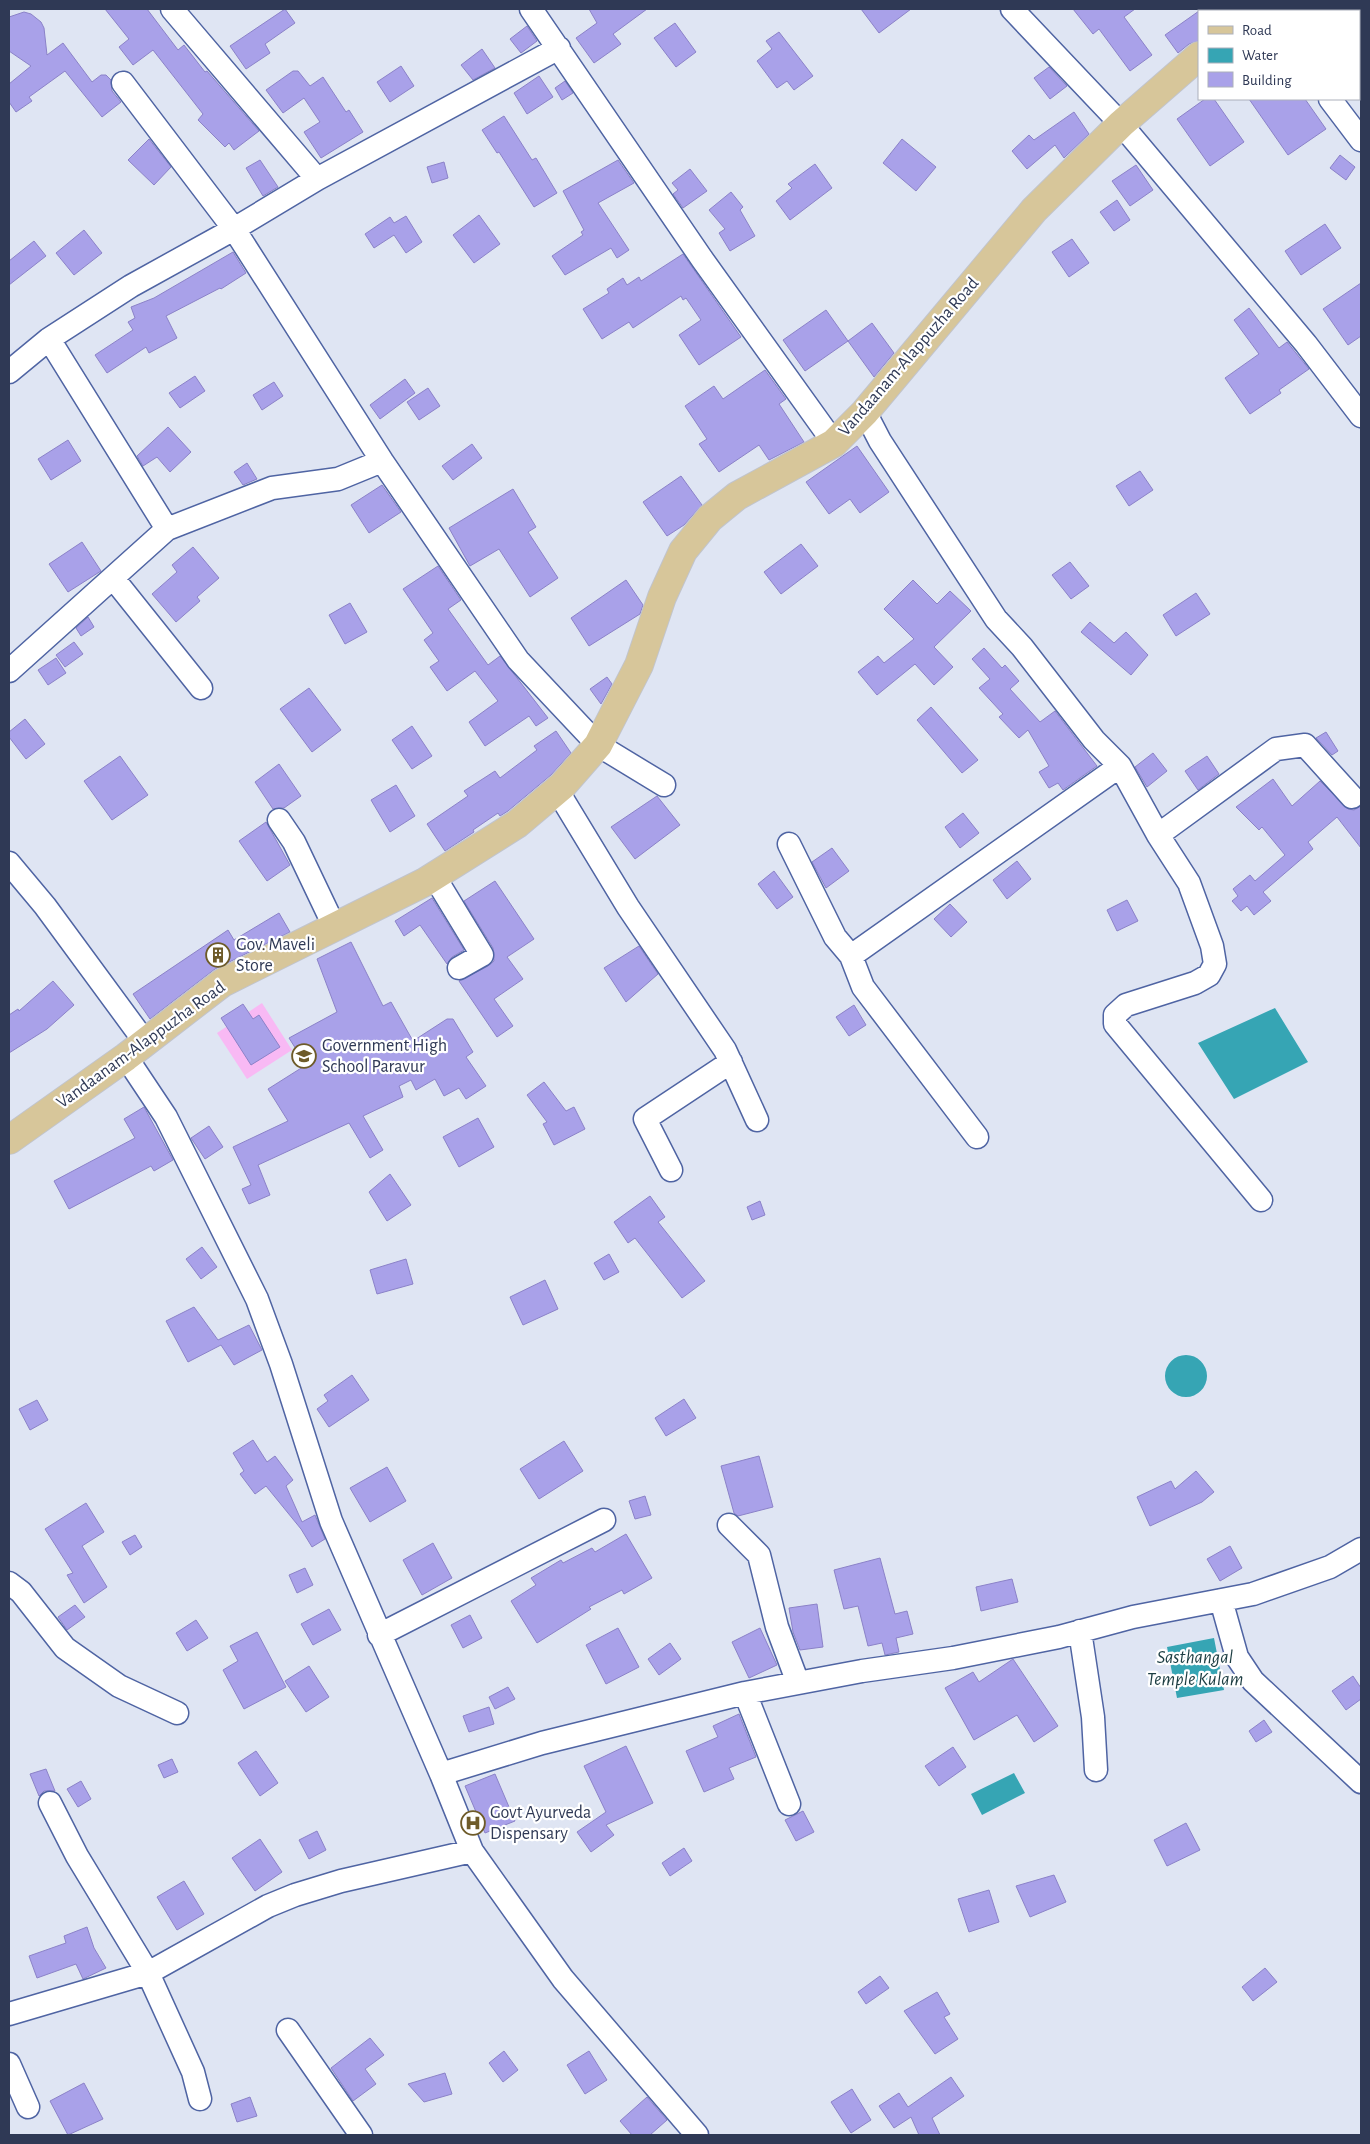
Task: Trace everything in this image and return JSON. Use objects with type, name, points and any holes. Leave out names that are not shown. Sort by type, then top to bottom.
[{"type":"main road","name":"Vandaanam-Alappuzha Road","points":[[9,1140],[136,1049],[222,983],[335,928],[434,876],[517,824],[557,790],[598,745],[639,665],[662,597],[683,551],[710,518],[738,496],[834,443],[865,412],[1034,210],[1121,124],[1198,57]]},
{"type":"street","points":[[172,9],[317,179]]},
{"type":"street","points":[[531,9],[702,259],[834,443]]},
{"type":"street","points":[[1012,9],[1121,124],[1306,344],[1361,416]]},
{"type":"street","points":[[9,372],[49,339],[131,286],[234,229],[317,179],[559,48]]},
{"type":"street","points":[[123,83],[234,229],[382,461],[518,660],[598,745],[664,785]]},
{"type":"street","points":[[1331,100],[1361,140]]},
{"type":"street","points":[[49,339],[167,529]]},
{"type":"street","points":[[865,412],[880,441],[996,619],[1022,647],[1094,740],[1120,766],[1158,835],[1189,883],[1212,946],[1214,970],[1205,978],[1126,1005],[1114,1015],[1115,1024],[1261,1200]]},
{"type":"street","points":[[9,670],[167,529],[272,488],[338,479],[382,461]]},
{"type":"street","points":[[112,578],[201,688]]},
{"type":"street","points":[[1158,835],[1276,749],[1305,745],[1352,797]]},
{"type":"street","points":[[851,956],[1120,766]]},
{"type":"street","points":[[557,790],[628,907],[725,1050],[757,1120]]},
{"type":"street","points":[[279,820],[294,842],[335,928]]},
{"type":"street","points":[[788,844],[835,937],[851,956],[863,986],[977,1137]]},
{"type":"street","points":[[9,863],[45,906],[136,1049],[166,1117],[257,1299],[282,1364],[331,1521],[441,1774],[472,1851],[563,1979],[697,2135]]},
{"type":"street","points":[[434,876],[482,955],[459,968]]},
{"type":"street","points":[[671,1170],[645,1119],[731,1062]]},
{"type":"street","points":[[379,1635],[604,1520]]},
{"type":"street","points":[[729,1525],[760,1556],[778,1627],[798,1683]]},
{"type":"street","points":[[441,1774],[542,1744],[744,1692],[953,1658],[1080,1631],[1133,1617],[1253,1594],[1330,1567],[1361,1549]]},
{"type":"street","points":[[9,1583],[21,1592],[66,1648],[119,1686],[177,1713]]},
{"type":"street","points":[[1221,1600],[1237,1657],[1253,1682],[1361,1782]]},
{"type":"street","points":[[1080,1631],[1093,1717],[1096,1770]]},
{"type":"street","points":[[744,1692],[789,1804]]},
{"type":"street","points":[[50,1803],[77,1856],[148,1973],[193,2072],[200,2100]]},
{"type":"street","points":[[9,2014],[148,1973],[268,1906],[295,1895],[341,1881],[472,1851]]},
{"type":"street","points":[[288,2030],[361,2135]]},
{"type":"street","points":[[9,2064],[28,2107]]},
{"type":"shaded area","points":[[262,1003],[292,1050],[247,1079],[217,1033]]},
{"type":"water","points":[[1275,1008],[1308,1062],[1234,1099],[1198,1043]]},
{"type":"water","points":[[1186,1355],[1201,1361],[1207,1376],[1201,1391],[1186,1397],[1171,1391],[1165,1376],[1171,1361]]},
{"type":"water","name":"Sasthangal Temple Kulam","points":[[1214,1638],[1224,1690],[1177,1698],[1167,1647]]},
{"type":"water","points":[[1014,1773],[1025,1793],[982,1815],[971,1794]]},
{"type":"building","points":[[105,9],[147,9],[178,50],[184,45],[205,72],[207,71],[259,131],[234,150],[229,143],[225,147],[198,120],[203,114],[153,50],[133,65],[119,47],[129,39]]},
{"type":"building","points":[[285,9],[295,23],[265,44],[270,53],[246,69],[230,46]]},
{"type":"building","points":[[589,9],[647,9],[613,34],[621,44],[594,63],[576,38],[597,23]]},
{"type":"building","points":[[861,9],[911,9],[879,33]]},
{"type":"building","points":[[1073,9],[1135,9],[1124,17],[1152,55],[1130,71],[1099,29],[1093,34]]},
{"type":"building","points":[[24,12],[31,14],[41,22],[44,28],[47,55],[63,43],[92,82],[101,75],[106,75],[111,80],[112,91],[121,102],[102,117],[65,71],[29,97],[32,101],[16,112],[9,102],[9,84],[31,66],[9,51],[9,17]]},
{"type":"building","points":[[1198,12],[1198,41],[1189,44],[1178,53],[1165,35]]},
{"type":"building","points":[[675,23],[696,52],[676,67],[654,38]]},
{"type":"building","points":[[527,26],[537,41],[521,53],[510,39]]},
{"type":"building","points":[[779,32],[813,76],[794,90],[787,81],[777,88],[757,61],[772,49],[766,41]]},
{"type":"building","points":[[482,49],[495,68],[473,80],[461,65]]},
{"type":"building","points":[[401,66],[414,86],[390,102],[377,82]]},
{"type":"building","points":[[1049,67],[1067,86],[1050,99],[1034,78]]},
{"type":"building","points":[[293,71],[298,71],[310,86],[323,77],[346,112],[349,110],[363,132],[321,158],[304,132],[320,122],[304,98],[283,113],[266,90]]},
{"type":"building","points":[[539,76],[553,97],[527,114],[514,93]]},
{"type":"building","points":[[565,81],[573,93],[562,100],[555,88]]},
{"type":"building","points":[[1204,100],[1215,100],[1244,142],[1210,166],[1177,119]]},
{"type":"building","points":[[1250,100],[1306,100],[1326,129],[1288,155]]},
{"type":"building","points":[[1074,112],[1089,134],[1064,158],[1055,145],[1027,169],[1012,151],[1029,135],[1034,140]]},
{"type":"building","points":[[504,116],[532,160],[536,158],[557,193],[534,207],[499,152],[497,153],[482,130]]},
{"type":"building","points":[[149,139],[171,167],[154,185],[128,160]]},
{"type":"building","points":[[902,139],[936,167],[916,191],[883,163]]},
{"type":"building","points":[[1340,155],[1355,167],[1346,180],[1330,168]]},
{"type":"building","points":[[260,160],[278,187],[263,196],[246,168]]},
{"type":"building","points":[[618,160],[634,183],[598,203],[629,250],[617,258],[611,248],[565,275],[552,256],[583,235],[581,232],[584,230],[563,191]]},
{"type":"building","points":[[444,162],[448,178],[432,183],[427,167]]},
{"type":"building","points":[[815,164],[832,188],[790,220],[776,201],[792,188],[788,184]]},
{"type":"building","points":[[1136,165],[1153,190],[1130,206],[1112,181]]},
{"type":"building","points":[[690,169],[707,191],[683,208],[673,194],[678,190],[672,183]]},
{"type":"building","points":[[731,192],[743,207],[740,210],[755,236],[730,251],[719,233],[725,229],[709,210]]},
{"type":"building","points":[[1117,200],[1130,220],[1114,231],[1100,212]]},
{"type":"building","points":[[479,215],[500,244],[474,263],[453,235]]},
{"type":"building","points":[[406,216],[422,242],[406,253],[394,235],[374,248],[365,234],[390,217],[394,223]]},
{"type":"building","points":[[1325,224],[1341,248],[1301,275],[1285,251]]},
{"type":"building","points":[[84,230],[102,253],[74,275],[56,253]]},
{"type":"building","points":[[1072,239],[1089,263],[1069,277],[1052,252]]},
{"type":"building","points":[[34,241],[46,256],[9,285],[9,261]]},
{"type":"building","points":[[233,252],[246,273],[221,289],[166,316],[177,338],[149,353],[146,347],[107,373],[95,355],[133,330],[128,322],[135,318],[131,307],[154,298]]},
{"type":"building","points":[[683,254],[741,337],[699,365],[679,335],[701,320],[686,298],[683,300],[681,296],[633,328],[629,322],[602,339],[583,309],[609,293],[607,289],[623,278],[627,285],[639,277],[641,281]]},
{"type":"building","points":[[1361,283],[1361,336],[1348,345],[1323,309]]},
{"type":"building","points":[[1249,308],[1279,348],[1287,342],[1309,369],[1279,390],[1281,393],[1250,414],[1225,378],[1259,354],[1234,320]]},
{"type":"building","points":[[826,310],[848,341],[805,371],[783,340]]},
{"type":"building","points":[[872,323],[894,353],[874,377],[848,341]]},
{"type":"building","points":[[765,370],[786,399],[779,404],[804,442],[769,460],[759,445],[719,472],[699,444],[707,439],[685,406],[714,386],[723,399]]},
{"type":"building","points":[[195,376],[205,391],[180,408],[169,393]]},
{"type":"building","points":[[405,379],[415,393],[380,419],[370,405]]},
{"type":"building","points":[[274,382],[283,396],[262,410],[253,395]]},
{"type":"building","points":[[428,388],[440,406],[419,420],[407,402]]},
{"type":"building","points":[[168,427],[191,452],[170,472],[157,457],[143,466],[137,456]]},
{"type":"building","points":[[68,440],[81,461],[51,480],[38,459]]},
{"type":"building","points":[[472,444],[482,458],[453,480],[442,466]]},
{"type":"building","points":[[857,446],[889,492],[860,513],[850,499],[829,514],[806,482]]},
{"type":"building","points":[[247,463],[257,479],[243,485],[234,472]]},
{"type":"building","points":[[1140,471],[1153,490],[1129,506],[1116,486]]},
{"type":"building","points":[[681,476],[702,505],[684,525],[667,536],[643,502]]},
{"type":"building","points":[[382,485],[401,512],[369,533],[351,505]]},
{"type":"building","points":[[513,489],[536,527],[528,532],[558,578],[530,597],[499,549],[470,566],[449,528]]},
{"type":"building","points":[[82,542],[101,571],[68,592],[49,564]]},
{"type":"building","points":[[801,544],[818,566],[781,594],[764,572]]},
{"type":"building","points":[[193,547],[219,578],[197,597],[200,601],[176,622],[152,594],[177,572],[172,565]]},
{"type":"building","points":[[1070,562],[1089,586],[1071,599],[1052,575]]},
{"type":"building","points":[[438,566],[461,600],[448,609],[488,665],[500,656],[548,718],[536,726],[529,716],[485,746],[469,722],[498,701],[475,671],[447,691],[430,667],[439,661],[424,640],[433,633],[403,589]]},
{"type":"building","points":[[626,580],[643,605],[640,614],[589,646],[571,618]]},
{"type":"building","points":[[913,580],[937,604],[950,591],[971,611],[934,647],[953,667],[934,685],[915,664],[877,695],[858,672],[878,656],[884,663],[914,639],[884,609]]},
{"type":"building","points":[[1196,593],[1210,614],[1176,636],[1163,615]]},
{"type":"building","points":[[350,603],[367,632],[345,644],[329,615]]},
{"type":"building","points":[[88,617],[94,627],[81,636],[76,628]]},
{"type":"building","points":[[1090,622],[1114,643],[1126,632],[1148,655],[1131,675],[1081,632]]},
{"type":"building","points":[[74,642],[83,654],[65,667],[56,655]]},
{"type":"building","points":[[984,648],[1002,668],[1005,665],[1019,681],[1010,689],[1040,722],[1055,711],[1097,766],[1063,790],[1058,783],[1049,788],[1039,772],[1049,766],[1028,730],[1019,738],[999,717],[1003,714],[979,688],[990,679],[972,659]]},
{"type":"building","points":[[56,658],[66,673],[48,685],[38,670]]},
{"type":"building","points":[[607,677],[612,684],[601,704],[590,689]]},
{"type":"building","points":[[309,688],[341,730],[312,752],[280,709]]},
{"type":"building","points":[[931,707],[978,760],[962,773],[917,720]]},
{"type":"building","points":[[25,719],[45,744],[26,759],[9,737],[9,732]]},
{"type":"building","points":[[412,726],[432,756],[412,769],[392,740]]},
{"type":"building","points":[[556,731],[571,753],[551,775],[508,811],[500,816],[498,813],[445,851],[427,824],[468,796],[464,791],[495,771],[500,778],[537,750],[534,746]]},
{"type":"building","points":[[1326,732],[1338,751],[1332,755],[1316,738]]},
{"type":"building","points":[[1153,753],[1167,771],[1147,787],[1135,767]]},
{"type":"building","points":[[120,756],[148,795],[112,820],[84,781]]},
{"type":"building","points":[[1207,756],[1219,774],[1198,790],[1185,771]]},
{"type":"building","points":[[279,764],[301,796],[284,808],[273,809],[255,782]]},
{"type":"building","points":[[1273,779],[1292,806],[1320,781],[1348,809],[1354,810],[1361,806],[1361,848],[1337,817],[1308,842],[1313,849],[1263,892],[1271,901],[1254,915],[1247,906],[1241,911],[1232,901],[1238,896],[1233,889],[1250,875],[1255,881],[1285,855],[1262,827],[1259,830],[1236,807]]},
{"type":"building","points":[[396,785],[415,816],[390,832],[371,800]]},
{"type":"building","points":[[657,796],[680,825],[635,859],[611,827]]},
{"type":"building","points":[[963,813],[979,833],[960,848],[945,827]]},
{"type":"building","points":[[266,822],[290,865],[267,881],[239,841]]},
{"type":"building","points":[[832,848],[849,871],[826,888],[812,862]]},
{"type":"building","points":[[1017,861],[1031,879],[1007,899],[993,880]]},
{"type":"building","points":[[774,871],[793,897],[777,909],[758,884]]},
{"type":"building","points":[[495,881],[534,939],[507,957],[523,979],[494,999],[513,1026],[497,1037],[459,981],[494,961],[493,948],[464,901]]},
{"type":"building","points":[[432,898],[464,950],[452,957],[447,964],[420,925],[404,936],[395,921]]},
{"type":"building","points":[[1127,900],[1138,921],[1117,931],[1107,910]]},
{"type":"building","points":[[950,904],[967,922],[951,937],[934,919]]},
{"type":"building","points":[[279,913],[290,932],[215,969],[150,1019],[133,994],[228,930],[234,940]]},
{"type":"building","points":[[351,942],[383,1006],[391,1002],[413,1041],[447,1019],[453,1019],[473,1052],[466,1057],[486,1086],[466,1099],[459,1088],[444,1096],[435,1079],[416,1090],[411,1080],[399,1086],[403,1097],[363,1116],[383,1150],[370,1158],[349,1123],[258,1165],[270,1195],[249,1204],[242,1189],[251,1185],[233,1147],[288,1121],[268,1089],[306,1065],[289,1038],[337,1012],[317,959]]},
{"type":"building","points":[[639,946],[658,974],[626,1002],[604,968]]},
{"type":"building","points":[[53,981],[74,1005],[47,1029],[9,1053],[9,1015],[18,1009],[19,1011]]},
{"type":"building","points":[[243,1004],[253,1019],[259,1015],[280,1047],[251,1065],[221,1018]]},
{"type":"building","points":[[854,1005],[866,1025],[849,1036],[836,1017]]},
{"type":"building","points":[[544,1082],[566,1111],[574,1107],[585,1129],[554,1145],[543,1124],[547,1122],[527,1095]]},
{"type":"building","points":[[144,1107],[173,1160],[154,1171],[151,1166],[69,1209],[54,1181],[135,1138],[124,1119]]},
{"type":"building","points":[[478,1118],[494,1147],[459,1167],[443,1137]]},
{"type":"building","points":[[209,1126],[223,1147],[205,1159],[191,1138]]},
{"type":"building","points":[[390,1174],[411,1205],[387,1221],[369,1192]]},
{"type":"building","points":[[650,1196],[665,1217],[658,1222],[705,1281],[682,1298],[635,1238],[628,1243],[614,1222]]},
{"type":"building","points":[[760,1201],[765,1215],[752,1220],[747,1207]]},
{"type":"building","points":[[202,1247],[217,1267],[201,1279],[186,1259]]},
{"type":"building","points":[[609,1254],[619,1272],[604,1280],[594,1263]]},
{"type":"building","points":[[406,1259],[413,1284],[377,1294],[370,1270]]},
{"type":"building","points":[[545,1280],[558,1309],[523,1325],[510,1297]]},
{"type":"building","points":[[194,1307],[218,1340],[249,1325],[262,1350],[234,1365],[221,1345],[188,1362],[166,1321]]},
{"type":"building","points":[[352,1375],[369,1400],[329,1427],[317,1409],[328,1401],[324,1395]]},
{"type":"building","points":[[684,1399],[696,1418],[666,1436],[655,1418]]},
{"type":"building","points":[[37,1400],[48,1420],[30,1430],[19,1409]]},
{"type":"building","points":[[253,1440],[267,1462],[275,1456],[293,1480],[286,1486],[302,1522],[315,1515],[325,1539],[312,1547],[301,1529],[266,1486],[255,1494],[240,1474],[244,1471],[233,1453]]},
{"type":"building","points":[[564,1441],[583,1471],[539,1499],[520,1469]]},
{"type":"building","points":[[759,1456],[773,1507],[738,1516],[734,1513],[721,1466]]},
{"type":"building","points":[[387,1467],[406,1501],[370,1522],[350,1488]]},
{"type":"building","points":[[1196,1471],[1214,1492],[1202,1502],[1150,1526],[1137,1497],[1171,1481],[1175,1489]]},
{"type":"building","points":[[645,1496],[651,1515],[635,1519],[629,1501]]},
{"type":"building","points":[[86,1503],[104,1532],[82,1546],[107,1587],[84,1603],[67,1575],[73,1573],[45,1529]]},
{"type":"building","points":[[626,1534],[652,1578],[624,1594],[622,1590],[589,1607],[591,1609],[537,1643],[511,1601],[536,1585],[531,1578],[561,1560],[563,1563],[592,1548],[595,1552]]},
{"type":"building","points":[[135,1535],[142,1547],[130,1555],[122,1542]]},
{"type":"building","points":[[433,1543],[452,1578],[422,1595],[403,1560]]},
{"type":"building","points":[[1230,1546],[1242,1568],[1220,1581],[1207,1559]]},
{"type":"building","points":[[880,1558],[895,1614],[907,1611],[913,1634],[896,1638],[899,1652],[885,1655],[882,1643],[868,1646],[858,1606],[844,1609],[834,1570]]},
{"type":"building","points":[[305,1568],[313,1585],[297,1593],[289,1575]]},
{"type":"building","points":[[1012,1579],[1018,1602],[981,1611],[976,1587]]},
{"type":"building","points":[[817,1604],[823,1647],[800,1650],[793,1632],[789,1608]]},
{"type":"building","points":[[75,1605],[85,1617],[67,1630],[58,1617]]},
{"type":"building","points":[[329,1609],[341,1630],[313,1645],[301,1624]]},
{"type":"building","points":[[470,1615],[482,1638],[463,1648],[451,1625]]},
{"type":"building","points":[[196,1620],[208,1638],[187,1651],[176,1633]]},
{"type":"building","points":[[618,1628],[639,1667],[606,1684],[586,1645]]},
{"type":"building","points":[[760,1628],[777,1665],[749,1678],[732,1642]]},
{"type":"building","points":[[257,1632],[286,1687],[244,1709],[223,1670],[238,1661],[230,1646]]},
{"type":"building","points":[[670,1643],[681,1659],[659,1675],[648,1659]]},
{"type":"building","points":[[1013,1659],[1058,1726],[1034,1742],[1017,1715],[974,1740],[945,1688],[973,1672],[979,1682]]},
{"type":"building","points":[[309,1666],[329,1697],[306,1712],[285,1681]]},
{"type":"building","points":[[1353,1676],[1361,1688],[1361,1699],[1346,1710],[1332,1691]]},
{"type":"building","points":[[508,1687],[515,1699],[495,1709],[489,1697]]},
{"type":"building","points":[[489,1707],[494,1724],[469,1732],[463,1716]]},
{"type":"building","points":[[739,1714],[756,1757],[729,1768],[734,1779],[704,1792],[686,1751],[718,1737],[713,1726]]},
{"type":"building","points":[[1264,1720],[1272,1732],[1256,1742],[1249,1731]]},
{"type":"building","points":[[626,1746],[653,1803],[606,1825],[614,1835],[591,1852],[577,1832],[606,1812],[584,1766]]},
{"type":"building","points":[[953,1747],[966,1767],[939,1786],[925,1766]]},
{"type":"building","points":[[256,1751],[278,1783],[260,1796],[238,1763]]},
{"type":"building","points":[[172,1759],[178,1772],[164,1778],[158,1765]]},
{"type":"building","points":[[46,1769],[55,1791],[44,1791],[39,1796],[30,1774]]},
{"type":"building","points":[[495,1774],[515,1821],[485,1833],[465,1786]]},
{"type":"building","points":[[81,1781],[91,1799],[78,1807],[67,1789]]},
{"type":"building","points":[[803,1811],[814,1832],[796,1841],[785,1820]]},
{"type":"building","points":[[1186,1823],[1200,1850],[1167,1866],[1154,1840]]},
{"type":"building","points":[[317,1831],[326,1850],[309,1859],[299,1840]]},
{"type":"building","points":[[260,1839],[282,1872],[255,1891],[232,1858]]},
{"type":"building","points":[[684,1848],[692,1861],[670,1876],[662,1863]]},
{"type":"building","points":[[1054,1875],[1066,1902],[1030,1917],[1016,1886]]},
{"type":"building","points":[[184,1881],[204,1914],[177,1930],[157,1897]]},
{"type":"building","points":[[989,1890],[999,1922],[969,1932],[958,1899]]},
{"type":"building","points":[[87,1927],[94,1948],[106,1968],[83,1979],[76,1964],[37,1978],[29,1956],[66,1943],[64,1936]]},
{"type":"building","points":[[1265,1968],[1277,1982],[1253,2001],[1242,1987]]},
{"type":"building","points":[[880,1976],[889,1988],[866,2004],[858,1992]]},
{"type":"building","points":[[937,1992],[950,2014],[944,2017],[958,2039],[935,2054],[904,2011]]},
{"type":"building","points":[[370,2038],[384,2055],[365,2069],[376,2084],[353,2101],[331,2068]]},
{"type":"building","points":[[504,2051],[518,2070],[503,2082],[489,2063]]},
{"type":"building","points":[[589,2051],[607,2080],[585,2094],[567,2065]]},
{"type":"building","points":[[445,2073],[452,2094],[424,2102],[408,2084]]},
{"type":"building","points":[[951,2077],[964,2096],[932,2118],[940,2135],[919,2135],[911,2117],[894,2128],[879,2106],[899,2093],[908,2107]]},
{"type":"building","points":[[84,2083],[103,2119],[68,2135],[50,2101]]},
{"type":"building","points":[[852,2089],[871,2120],[851,2133],[831,2102]]},
{"type":"building","points":[[250,2097],[257,2116],[237,2122],[231,2104]]},
{"type":"building","points":[[647,2097],[667,2120],[650,2135],[632,2135],[620,2121]]},
{"type":"place","name":"Gov. Maveli Store","points":[[218,955]]},
{"type":"place","name":"Government High School Paravur","points":[[304,1056]]},
{"type":"place","name":"Govt Ayurveda Dispensary","points":[[473,1823]]}]
